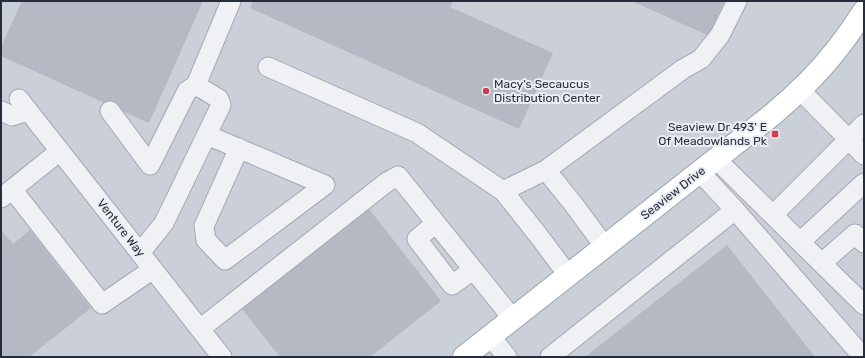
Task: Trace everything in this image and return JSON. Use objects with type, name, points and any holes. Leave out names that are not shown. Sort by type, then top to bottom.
[{"type":"main road","name":"Seaview Drive","points":[[464,357],[772,115],[800,90],[826,62],[841,44],[864,11]]},
{"type":"street","points":[[110,111],[150,165],[187,91],[196,85],[230,1]]},
{"type":"street","points":[[503,191],[546,170],[683,69],[701,59],[720,35],[737,1]]},
{"type":"street","points":[[268,67],[417,133],[503,191],[568,276]]},
{"type":"street","points":[[140,253],[164,223],[221,105],[219,99],[196,85]]},
{"type":"street","points":[[800,90],[864,155]]},
{"type":"street","name":"Venture Way","points":[[1,111],[12,116],[24,105],[222,357]]},
{"type":"street","points":[[773,215],[864,124]]},
{"type":"street","points":[[207,135],[239,148],[325,185],[225,260],[206,240],[204,226],[239,148]]},
{"type":"street","points":[[60,151],[7,193],[102,304],[153,269]]},
{"type":"street","points":[[708,165],[735,210],[863,357]]},
{"type":"street","points":[[708,165],[773,215],[864,305]]},
{"type":"street","points":[[546,170],[605,246]]},
{"type":"street","points":[[200,329],[386,182],[398,176],[512,320]]},
{"type":"street","points":[[800,242],[864,183]]},
{"type":"street","points":[[550,357],[735,210]]},
{"type":"street","points":[[436,223],[417,239],[452,285],[473,270]]},
{"type":"street","points":[[822,264],[855,234],[864,243]]},
{"type":"street","points":[[491,336],[507,357]]},
{"type":"shaded area","points":[[1,1],[864,1],[864,357],[1,357]]},
{"type":"building","points":[[22,1],[203,1],[149,123],[1,56],[1,47]]},
{"type":"building","name":"Macy's Secaucus Distribution Center","points":[[253,1],[453,1],[450,7],[553,53],[519,129],[250,8]]},
{"type":"building","points":[[632,1],[724,1],[709,36]]},
{"type":"building","points":[[366,205],[441,301],[370,357],[280,357],[239,305]]},
{"type":"building","points":[[1,230],[13,244],[30,230],[91,308],[29,357],[1,357]]},
{"type":"building","points":[[727,245],[815,357],[585,357]]},
{"type":"place","name":"Macy's Secaucus Distribution Center","points":[[486,91]]},
{"type":"place","name":"Seaview Dr 493' E Of Meadowlands Pk","points":[[775,134]]}]
